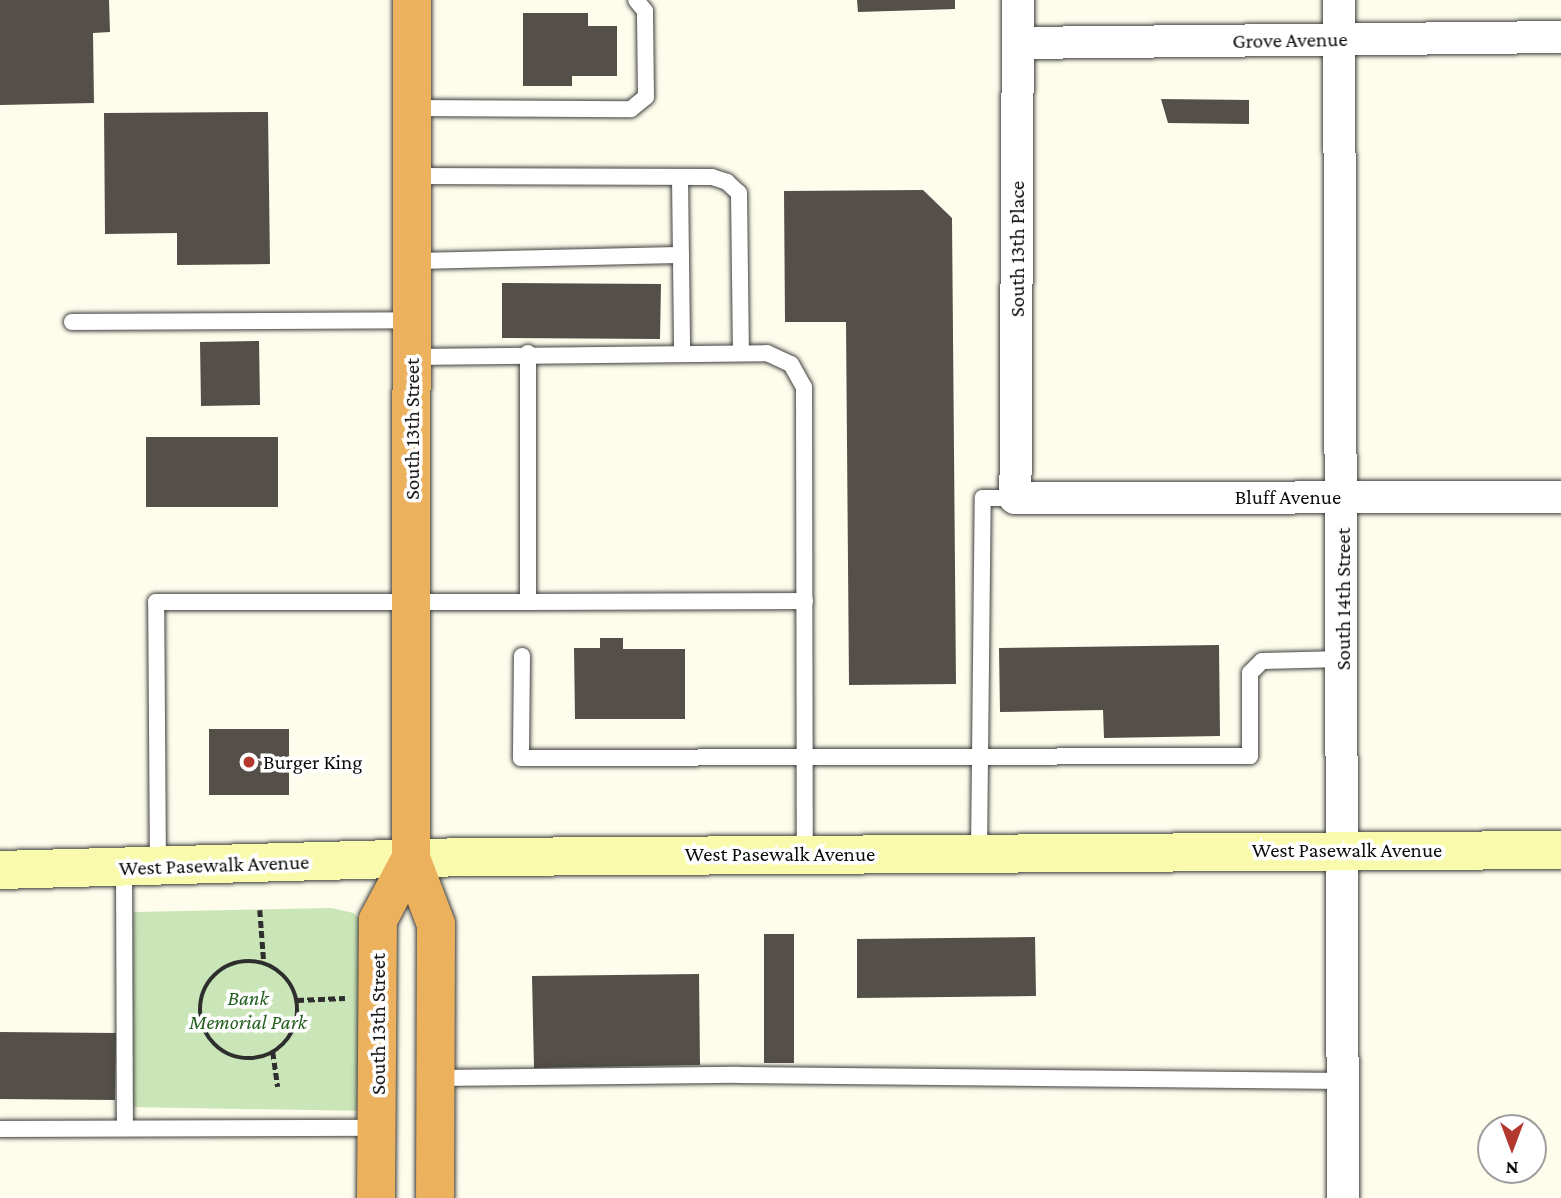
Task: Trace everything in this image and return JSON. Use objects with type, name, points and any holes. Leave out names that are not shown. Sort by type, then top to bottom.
[{"type":"highway","name":"South 13th Street","points":[[412,0],[411,858],[436,925],[438,1078],[435,1198]]},
{"type":"highway","name":"South 13th Street","points":[[376,1198],[378,920],[411,858]]},
{"type":"street","name":"South 13th Place","points":[[1015,498],[1018,0]]},
{"type":"street","name":"South 14th Street","points":[[1339,0],[1343,497],[1343,1198]]},
{"type":"street","name":"Grove Avenue","points":[[1018,43],[1561,37]]},
{"type":"street","name":"Bluff Avenue","points":[[1015,498],[1561,497]]},
{"type":"street","name":"West Pasewalk Avenue","points":[[0,870],[411,858],[805,853],[1561,850]]},
{"type":"lane","points":[[413,108],[631,109],[646,97],[645,11],[636,0]]},
{"type":"lane","points":[[413,176],[712,177],[727,182],[739,193],[741,354]]},
{"type":"lane","points":[[680,177],[682,354]]},
{"type":"lane","points":[[413,261],[681,255]]},
{"type":"lane","points":[[72,322],[412,339],[528,354],[767,354],[791,364],[804,387],[805,853]]},
{"type":"lane","points":[[528,354],[528,602]]},
{"type":"lane","points":[[979,853],[983,498],[1015,498]]},
{"type":"lane","points":[[125,1128],[126,975],[141,867],[156,602],[411,604],[805,601]]},
{"type":"lane","points":[[522,656],[521,758],[1250,755],[1250,673],[1262,661],[1343,659]]},
{"type":"lane","points":[[438,1078],[739,1075],[1343,1081]]},
{"type":"lane","points":[[0,1129],[378,1128]]},
{"type":"path","points":[[260,910],[264,963]]},
{"type":"path","points":[[240,962],[264,963],[286,977],[297,1000],[294,1030],[273,1052],[242,1058],[227,1053],[214,1044],[201,1015],[208,984],[219,972],[240,962]]},
{"type":"path","points":[[297,1000],[350,998]]},
{"type":"path","points":[[273,1052],[278,1087]]},
{"type":"green space","name":"Bank Memorial Park","points":[[331,908],[354,913],[363,922],[368,1111],[127,1107],[133,912]]},
{"type":"building","points":[[0,0],[109,0],[110,32],[93,33],[94,103],[0,105]]},
{"type":"building","points":[[857,0],[955,0],[955,9],[858,12]]},
{"type":"building","points":[[523,13],[588,13],[588,26],[617,26],[617,76],[572,76],[572,86],[523,86]]},
{"type":"building","points":[[1161,99],[1249,100],[1249,124],[1168,123]]},
{"type":"building","points":[[268,112],[270,264],[177,265],[177,233],[105,234],[104,113]]},
{"type":"building","points":[[923,190],[952,218],[956,684],[849,685],[846,322],[785,322],[784,191]]},
{"type":"building","points":[[502,283],[661,284],[660,339],[502,338]]},
{"type":"building","points":[[259,341],[260,405],[201,406],[200,342]]},
{"type":"building","points":[[146,437],[278,437],[278,507],[146,507]]},
{"type":"building","points":[[600,638],[623,638],[623,649],[685,649],[685,719],[575,719],[574,648],[600,648]]},
{"type":"building","points":[[1219,645],[1220,736],[1104,738],[1103,710],[1000,712],[999,648]]},
{"type":"building","name":"Burger King","points":[[209,729],[289,729],[289,795],[209,795]]},
{"type":"building","points":[[764,934],[794,934],[794,1063],[764,1063]]},
{"type":"building","points":[[1035,937],[1036,996],[857,998],[857,939]]},
{"type":"building","points":[[699,974],[700,1065],[534,1068],[532,976]]},
{"type":"building","points":[[0,1032],[116,1033],[115,1100],[0,1099]]},
{"type":"place","name":"Burger King","points":[[249,762]]}]
